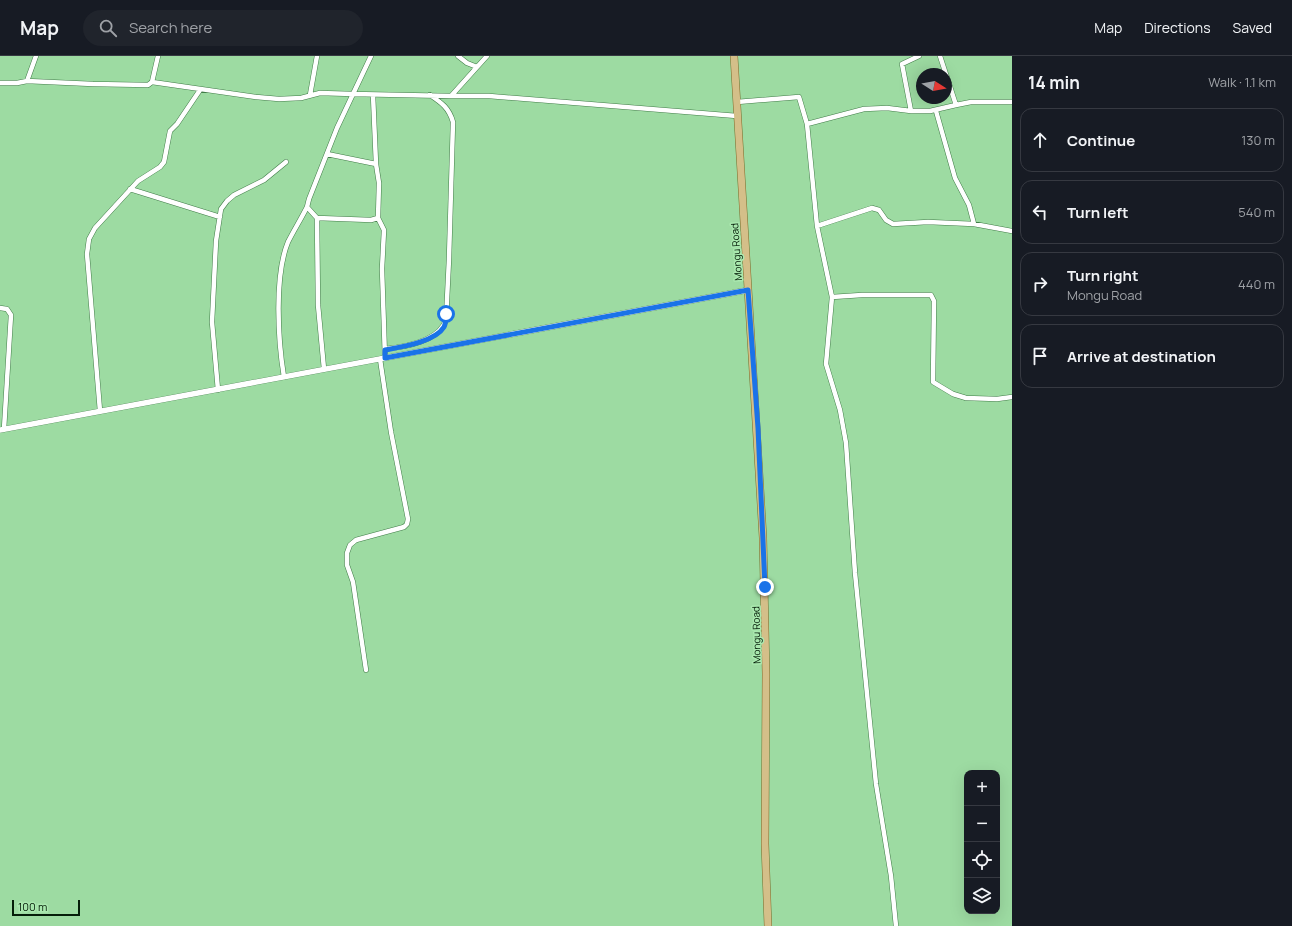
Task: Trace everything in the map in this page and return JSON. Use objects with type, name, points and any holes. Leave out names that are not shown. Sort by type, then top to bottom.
[{"type":"main road","name":"Mongu Road","points":[[734,56],[758,428],[765,580],[765,844],[768,926]]},
{"type":"street","points":[[27,81],[36,56]]},
{"type":"street","points":[[152,82],[158,56]]},
{"type":"street","points":[[310,95],[317,56]]},
{"type":"street","points":[[284,377],[278,328],[284,257],[288,243],[307,207],[327,154],[371,56]]},
{"type":"street","points":[[458,56],[467,63],[476,67]]},
{"type":"street","points":[[451,96],[487,56]]},
{"type":"street","points":[[911,111],[902,64],[919,56]]},
{"type":"street","points":[[940,56],[956,105]]},
{"type":"street","points":[[0,83],[17,83],[27,81],[148,85],[152,82],[200,90],[279,99],[301,98],[310,95],[353,94],[489,96],[737,116]]},
{"type":"street","points":[[100,411],[87,246],[95,228],[130,189],[138,181],[160,167],[164,162],[170,131],[178,124],[200,90]]},
{"type":"street","points":[[366,670],[352,582],[347,565],[347,553],[350,545],[356,540],[404,527],[407,524],[408,519],[391,432],[382,358],[385,350],[382,269],[384,230],[378,218],[379,183],[376,164],[373,95]]},
{"type":"street","points":[[385,350],[414,344],[438,332],[444,327],[446,320],[453,122],[450,112],[444,104],[430,95]]},
{"type":"street","points":[[737,102],[799,97],[807,124],[817,226],[832,297],[826,364],[840,410],[846,443],[856,573],[876,784],[891,876],[896,926]]},
{"type":"street","points":[[807,124],[864,109],[887,108],[911,111],[936,111],[971,102],[1012,102]]},
{"type":"street","points":[[936,111],[956,178],[969,205],[974,224]]},
{"type":"street","points":[[327,154],[376,164]]},
{"type":"street","points":[[218,390],[212,322],[216,241],[220,216],[227,201],[234,195],[264,180],[286,162]]},
{"type":"street","points":[[130,189],[220,216]]},
{"type":"street","points":[[307,207],[317,218],[318,305],[324,369]]},
{"type":"street","points":[[817,226],[872,208],[879,210],[886,220],[893,224],[928,222],[974,224],[1012,231]]},
{"type":"street","points":[[317,218],[371,220],[378,218]]},
{"type":"street","points":[[0,308],[7,309],[11,315],[2,429],[218,390],[748,290]]},
{"type":"street","points":[[832,297],[862,295],[931,295],[934,301],[933,382],[953,394],[966,398],[997,399],[1012,397]]},
{"type":"route","points":[[446,314],[444,327],[438,332],[414,344],[385,350],[385,358],[748,290],[758,428],[765,587]]}]
